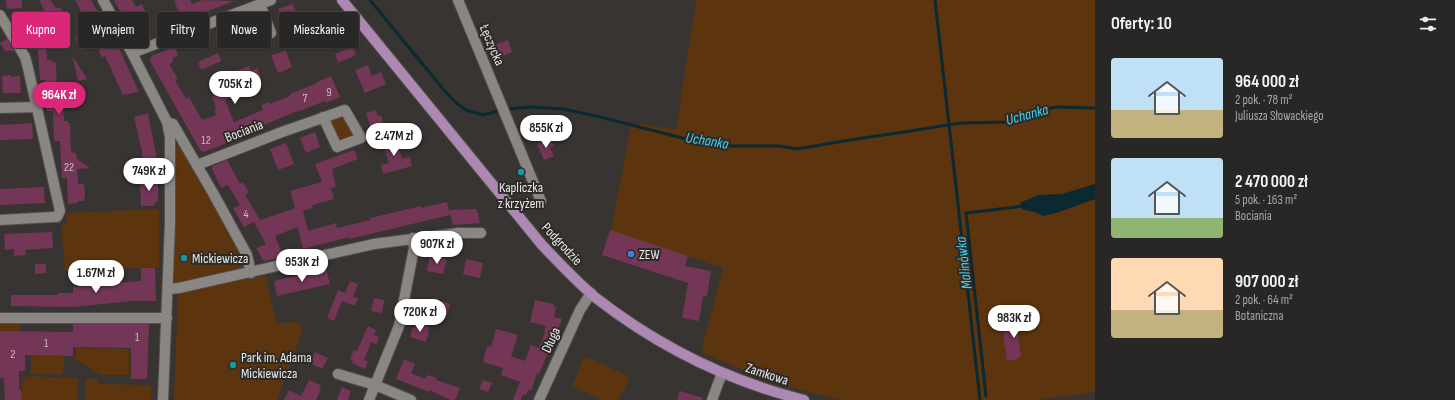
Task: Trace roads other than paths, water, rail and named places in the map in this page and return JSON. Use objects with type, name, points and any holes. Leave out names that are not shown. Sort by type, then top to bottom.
[{"type":"main road","name":"Podgrodzie","points":[[342,0],[542,245],[567,271],[591,293],[633,324],[659,341],[722,373]]},
{"type":"main road","name":"Zamkowa","points":[[722,373],[768,390],[804,400]]},
{"type":"street","points":[[103,0],[167,122],[170,137],[171,159],[168,289],[163,400]]},
{"type":"street","points":[[240,12],[270,0]]},
{"type":"street","name":"Łęczycka","points":[[458,0],[541,201]]},
{"type":"street","points":[[260,4],[263,12]]},
{"type":"street","points":[[0,15],[25,57],[60,211],[57,217],[0,220]]},
{"type":"street","points":[[132,53],[217,21]]},
{"type":"street","points":[[0,108],[37,107]]},
{"type":"street","name":"Bociania","points":[[197,165],[324,117]]},
{"type":"street","points":[[167,122],[173,124],[197,165],[247,255],[251,272]]},
{"type":"street","points":[[168,289],[179,288],[374,244],[458,233],[481,233]]},
{"type":"street","points":[[369,400],[399,326],[414,248],[413,238]]},
{"type":"street","name":"Długa","points":[[539,400],[580,310],[591,293]]},
{"type":"street","points":[[0,318],[167,318]]},
{"type":"street","points":[[712,400],[722,373]]},
{"type":"street","points":[[338,374],[375,385],[411,400]]},
{"type":"water","points":[[1095,184],[1095,199],[1044,216],[1022,209],[1020,203],[1038,195],[1062,194]]},
{"type":"waterway","name":"Uchanka","points":[[370,0],[455,102],[466,110],[483,115],[507,109],[530,107],[563,109],[686,139],[732,146],[779,146],[797,149],[960,123],[1011,122],[1038,111],[1056,107],[1095,108]]},
{"type":"waterway","name":"Malinówka","points":[[935,0],[980,400]]},
{"type":"waterway","points":[[986,396],[966,213],[1025,206]]},
{"type":"place","name":"Kapliczka z krzyżem","points":[[521,172]]},
{"type":"place","name":"ZEW","points":[[631,254]]},
{"type":"place","name":"Mickiewicza","points":[[184,258]]},
{"type":"place","name":"Park im. Adama Mickiewicza","points":[[233,365]]}]
